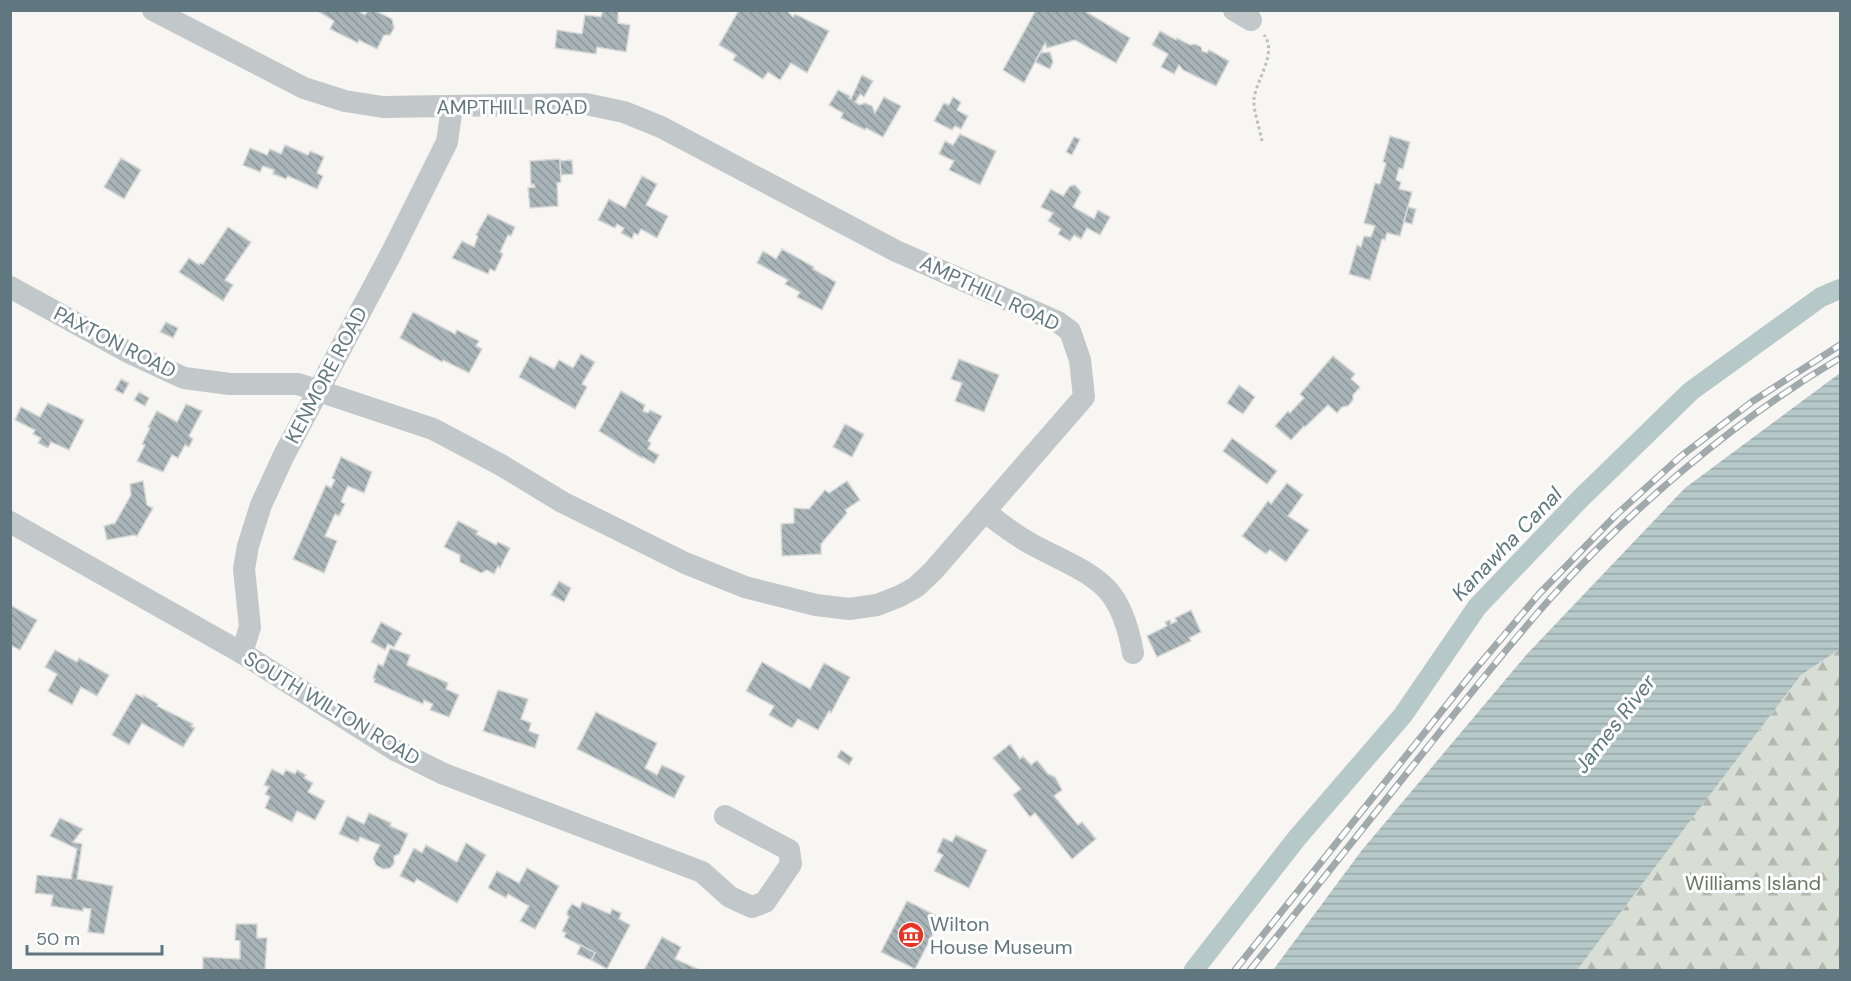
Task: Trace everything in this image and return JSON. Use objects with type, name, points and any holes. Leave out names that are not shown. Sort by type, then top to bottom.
[{"type":"street","name":"AMPTHILL ROAD","points":[[153,10],[304,88],[345,101],[383,107],[586,104],[624,112],[661,127],[896,251],[1058,322],[1070,331],[1080,360],[1084,397],[933,572],[916,587],[900,596],[877,605],[849,609],[816,605],[745,587],[685,563],[562,502],[501,465],[434,429]]},
{"type":"street","name":"KENMORE ROAD","points":[[242,653],[250,627],[244,569],[248,546],[261,505],[447,142],[452,107]]},
{"type":"street","name":"PAXTON ROAD","points":[[10,287],[130,353],[184,378],[230,384],[298,384],[434,429]]},
{"type":"street","points":[[985,512],[1035,546],[1095,578],[1110,592],[1123,612],[1133,653]]},
{"type":"street","name":"SOUTH WILTON ROAD","points":[[10,522],[242,653],[395,750],[444,774],[702,872],[730,897],[752,907],[765,902],[791,864],[789,850],[724,816]]},
{"type":"path","points":[[1243,15],[1267,39],[1269,49],[1254,100],[1262,141]]},
{"type":"green space","name":"Williams Island","points":[[1840,649],[1840,970],[1577,970],[1801,675]]},
{"type":"water","name":"James River","points":[[1840,373],[1840,649],[1801,675],[1577,970],[1273,970],[1362,850],[1528,653],[1685,488]]},
{"type":"building","points":[[316,10],[357,10],[365,15],[368,10],[374,10],[392,19],[394,28],[390,35],[384,35],[377,49],[359,40],[358,43],[330,29],[334,21]]},
{"type":"building","points":[[603,10],[618,10],[618,23],[630,25],[626,52],[597,47],[596,54],[555,48],[557,30],[582,34],[585,15],[601,17]]},
{"type":"building","points":[[739,10],[786,10],[793,17],[795,14],[829,31],[807,73],[791,63],[780,80],[768,72],[763,79],[733,60],[736,55],[719,45]]},
{"type":"building","points":[[1036,10],[1083,10],[1130,38],[1116,63],[1075,40],[1047,48],[1045,43],[1024,83],[1003,70]]},
{"type":"building","points":[[1160,31],[1176,40],[1177,38],[1190,45],[1195,44],[1207,53],[1209,50],[1229,61],[1216,86],[1183,70],[1179,65],[1174,74],[1161,67],[1168,54],[1152,45]]},
{"type":"building","points":[[1042,50],[1042,53],[1050,52],[1053,62],[1050,69],[1035,62]]},
{"type":"building","points":[[862,75],[873,81],[864,97],[860,94],[855,102],[872,106],[875,113],[884,97],[901,106],[883,137],[841,118],[843,113],[829,105],[838,90],[850,96],[851,99]]},
{"type":"building","points":[[953,97],[961,102],[957,110],[968,116],[961,129],[955,126],[952,130],[934,121],[944,103],[949,105]]},
{"type":"building","points":[[960,134],[996,151],[980,185],[949,170],[954,161],[939,154],[945,141],[953,145]]},
{"type":"building","points":[[1390,136],[1410,142],[1403,169],[1399,168],[1396,180],[1401,182],[1399,189],[1412,192],[1400,236],[1387,233],[1385,240],[1382,239],[1370,280],[1349,274],[1357,245],[1361,247],[1364,236],[1371,237],[1375,226],[1364,223],[1375,183],[1380,184]]},
{"type":"building","points":[[1074,137],[1080,139],[1072,155],[1066,152]]},
{"type":"building","points":[[285,145],[308,155],[310,151],[324,157],[317,173],[323,176],[317,189],[288,176],[286,179],[273,174],[274,170],[263,166],[260,172],[243,165],[250,148],[267,155],[270,149],[281,154]]},
{"type":"building","points":[[121,158],[141,170],[124,199],[104,187]]},
{"type":"building","points":[[560,159],[561,182],[557,183],[558,206],[530,208],[528,188],[535,187],[534,184],[531,185],[530,161]]},
{"type":"building","points":[[572,160],[573,174],[561,175],[560,161]]},
{"type":"building","points":[[642,176],[657,184],[646,205],[668,216],[657,238],[641,229],[638,235],[634,233],[632,239],[621,233],[624,228],[617,224],[615,228],[598,220],[609,199],[625,208]]},
{"type":"building","points":[[1075,185],[1081,192],[1073,207],[1094,219],[1098,210],[1110,217],[1100,235],[1087,228],[1081,239],[1074,235],[1070,241],[1058,234],[1061,229],[1048,221],[1053,213],[1041,207],[1051,189],[1063,196],[1070,186]]},
{"type":"building","points":[[1408,207],[1416,209],[1412,224],[1404,222]]},
{"type":"building","points":[[488,214],[515,227],[511,236],[508,235],[500,252],[503,254],[495,271],[490,269],[488,274],[452,258],[462,241],[474,247],[478,236],[476,235]]},
{"type":"building","points":[[228,227],[251,242],[225,280],[233,285],[223,301],[179,272],[189,258],[199,265],[203,264]]},
{"type":"building","points":[[782,249],[836,282],[822,310],[797,297],[800,292],[785,284],[788,280],[757,263],[763,251],[776,259]]},
{"type":"building","points":[[413,312],[455,334],[457,330],[479,341],[476,346],[482,349],[469,373],[443,360],[442,362],[400,338]]},
{"type":"building","points":[[166,322],[178,328],[173,338],[160,332]]},
{"type":"building","points":[[581,354],[595,362],[582,384],[587,387],[575,409],[519,377],[530,356],[554,369],[559,360],[573,368]]},
{"type":"building","points":[[1333,356],[1355,374],[1351,379],[1360,387],[1348,406],[1342,407],[1337,413],[1328,405],[1291,440],[1275,426],[1304,398],[1300,394]]},
{"type":"building","points":[[959,359],[999,375],[984,412],[955,401],[962,383],[951,379]]},
{"type":"building","points":[[121,379],[129,383],[123,394],[115,390]]},
{"type":"building","points":[[1239,385],[1255,397],[1243,414],[1227,403]]},
{"type":"building","points":[[621,391],[645,405],[643,411],[648,413],[650,410],[662,416],[648,441],[651,443],[648,449],[659,455],[654,464],[599,431]]},
{"type":"building","points":[[139,392],[149,398],[145,406],[134,400]]},
{"type":"building","points":[[48,403],[84,420],[69,450],[51,442],[48,448],[38,443],[41,438],[33,434],[35,430],[15,420],[21,407],[40,417]]},
{"type":"building","points":[[186,404],[202,411],[189,436],[193,439],[189,447],[185,445],[178,458],[172,455],[163,472],[137,461],[145,445],[142,444],[150,428],[148,427],[157,411],[177,422]]},
{"type":"building","points":[[845,424],[864,434],[852,457],[833,447]]},
{"type":"building","points":[[1232,438],[1277,471],[1267,484],[1223,451]]},
{"type":"building","points":[[341,457],[372,472],[364,493],[348,486],[344,494],[341,502],[345,504],[339,516],[335,514],[325,536],[337,541],[324,573],[293,559],[326,485],[331,488],[335,480],[332,478]]},
{"type":"building","points":[[143,481],[147,505],[153,508],[137,536],[107,540],[104,526],[115,523],[131,495],[130,484]]},
{"type":"building","points":[[847,481],[860,500],[845,510],[847,513],[821,544],[821,554],[782,556],[781,524],[794,523],[794,508],[809,509],[825,490],[829,493]]},
{"type":"building","points":[[1287,483],[1303,495],[1288,516],[1309,530],[1286,562],[1270,550],[1266,554],[1242,536],[1268,501],[1271,504]]},
{"type":"building","points":[[458,521],[478,531],[476,534],[496,545],[498,542],[510,548],[500,568],[498,566],[494,574],[487,570],[481,573],[460,562],[460,555],[444,547]]},
{"type":"building","points":[[559,581],[571,588],[564,602],[551,595]]},
{"type":"building","points":[[10,605],[37,620],[20,650],[10,645]]},
{"type":"building","points":[[1191,610],[1201,632],[1189,638],[1191,641],[1157,657],[1147,636],[1167,626],[1165,622],[1170,620],[1171,624],[1177,621],[1175,618]]},
{"type":"building","points":[[381,622],[402,633],[394,647],[388,644],[385,650],[371,642]]},
{"type":"building","points":[[390,648],[410,655],[407,665],[448,683],[446,689],[459,695],[449,717],[430,710],[433,704],[424,700],[423,704],[374,682],[373,678],[378,664],[383,666]]},
{"type":"building","points":[[55,650],[77,662],[79,658],[109,675],[97,696],[81,687],[72,705],[48,691],[57,674],[45,667]]},
{"type":"building","points":[[762,662],[810,689],[824,663],[850,677],[831,713],[829,711],[818,730],[798,719],[792,728],[769,715],[774,706],[746,691]]},
{"type":"building","points":[[498,690],[528,699],[521,719],[531,723],[529,731],[539,735],[535,748],[483,731]]},
{"type":"building","points":[[136,694],[143,697],[143,695],[158,704],[157,706],[193,724],[191,726],[195,728],[183,747],[142,723],[129,745],[112,735]]},
{"type":"building","points":[[596,712],[657,743],[645,768],[657,775],[662,765],[685,776],[674,798],[577,749]]},
{"type":"building","points":[[1010,744],[1020,759],[1023,756],[1031,765],[1037,760],[1048,774],[1055,777],[1062,790],[1054,796],[1078,825],[1082,822],[1096,839],[1072,859],[1035,813],[1030,817],[1013,795],[1021,789],[993,758]]},
{"type":"building","points":[[841,750],[853,758],[849,765],[837,757]]},
{"type":"building","points":[[272,769],[283,775],[286,770],[295,774],[297,770],[313,783],[308,792],[325,801],[315,820],[297,811],[292,822],[265,808],[270,797],[265,794],[269,787],[264,785]]},
{"type":"building","points":[[369,813],[408,834],[399,854],[394,856],[394,864],[390,868],[383,869],[376,865],[373,858],[380,845],[360,837],[358,842],[339,834],[347,816],[364,824]]},
{"type":"building","points":[[60,818],[83,829],[73,842],[82,844],[77,879],[113,886],[104,934],[88,932],[91,909],[83,908],[83,911],[51,906],[53,895],[35,893],[37,875],[71,879],[77,849],[50,836]]},
{"type":"building","points":[[956,835],[987,850],[969,888],[934,871],[943,855],[937,852],[943,838],[952,842]]},
{"type":"building","points":[[466,843],[486,855],[457,903],[417,879],[414,883],[400,876],[414,848],[422,853],[426,845],[457,862]]},
{"type":"building","points":[[527,868],[559,886],[535,929],[520,921],[529,906],[508,894],[506,898],[488,888],[497,871],[519,883]]},
{"type":"building","name":"Wilton House Museum","points":[[907,901],[941,918],[915,969],[881,952]]},
{"type":"building","points":[[582,902],[610,914],[612,909],[621,913],[619,919],[630,925],[607,969],[591,960],[595,953],[564,937],[566,933],[562,931],[569,917],[567,912],[572,904],[580,908]]},
{"type":"building","points":[[236,924],[257,924],[257,938],[267,938],[265,970],[203,970],[203,957],[240,959],[240,941],[235,940]]},
{"type":"building","points":[[662,937],[681,947],[675,959],[700,970],[644,970]]},
{"type":"building","points":[[581,945],[595,953],[591,960],[577,954]]},
{"type":"waterway","name":"Kanawha Canal","points":[[1194,970],[1297,838],[1403,715],[1477,607],[1580,499],[1691,391],[1821,297],[1840,289]]},
{"type":"railway","points":[[1235,970],[1473,672],[1539,594],[1616,515],[1680,457],[1753,401],[1840,345]]},
{"type":"railway","points":[[1250,970],[1496,662],[1580,566],[1649,500],[1723,438],[1801,382],[1840,358]]},
{"type":"place","name":"Wilton House Museum","points":[[911,935]]}]
